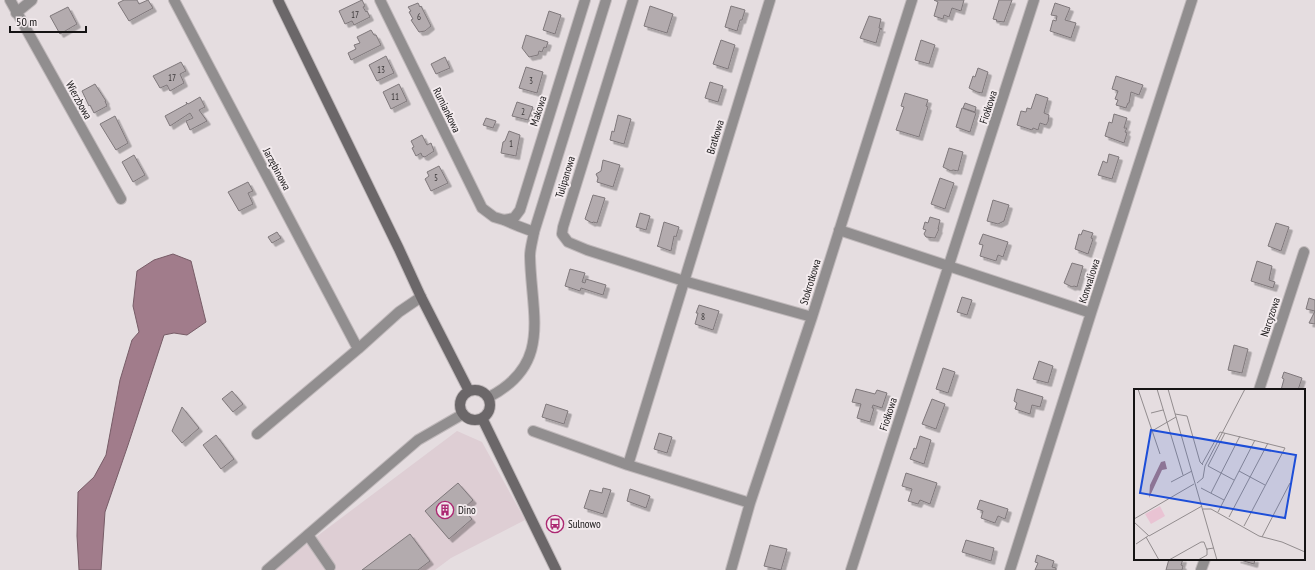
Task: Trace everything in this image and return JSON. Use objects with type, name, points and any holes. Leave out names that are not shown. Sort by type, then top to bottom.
[{"type":"main road","points":[[278,0],[400,249],[421,297],[469,391]]},
{"type":"main road","points":[[478,390],[486,394],[488,397],[490,407],[489,412],[482,418],[474,420],[466,417],[460,409],[461,398],[469,391],[478,390]]},
{"type":"main road","points":[[482,418],[556,570]]},
{"type":"street","name":"Wierzbowa","points":[[10,0],[121,199]]},
{"type":"street","points":[[16,13],[32,0]]},
{"type":"street","name":"Jarzębinowa","points":[[174,0],[358,349]]},
{"type":"street","name":"Rumiankowa","points":[[380,0],[482,208],[494,217],[534,232]]},
{"type":"street","name":"Makowa","points":[[504,220],[514,218],[520,210],[585,0]]},
{"type":"street","points":[[488,397],[504,389],[519,375],[528,359],[533,343],[535,326],[530,254],[534,232],[606,0]]},
{"type":"street","name":"Tulipanowa","points":[[633,0],[562,227],[562,234],[568,242],[587,250],[684,281]]},
{"type":"street","name":"Bratkowa","points":[[628,465],[770,0]]},
{"type":"street","name":"Stokrotkowa","points":[[731,570],[750,503],[812,317],[912,0]]},
{"type":"street","name":"Fiołkowa","points":[[851,570],[1034,0]]},
{"type":"street","name":"Konwaliowa","points":[[1010,570],[1192,0]]},
{"type":"street","points":[[839,230],[1091,313]]},
{"type":"street","name":"Narcyzowa","points":[[1259,389],[1304,252]]},
{"type":"street","points":[[684,281],[812,317]]},
{"type":"street","points":[[257,434],[358,349],[399,312],[421,297]]},
{"type":"street","points":[[267,570],[418,440],[463,414]]},
{"type":"street","points":[[533,431],[628,465],[750,503]]},
{"type":"street","points":[[308,535],[330,566]]},
{"type":"street","points":[[1201,570],[1205,560]]},
{"type":"shaded area","points":[[173,254],[191,261],[206,322],[187,335],[174,333],[164,335],[105,512],[101,570],[79,570],[77,536],[78,492],[94,477],[106,455],[120,380],[132,340],[139,332],[133,306],[137,271],[154,260]]},
{"type":"shaded area","points":[[457,431],[482,442],[525,520],[451,558],[435,570],[272,570]]},
{"type":"building","points":[[124,0],[137,0],[139,4],[148,0],[153,8],[129,21],[118,3]]},
{"type":"building","points":[[362,0],[365,6],[363,7],[370,17],[354,25],[352,21],[345,24],[339,11]]},
{"type":"building","points":[[934,0],[964,0],[961,11],[952,8],[949,17],[944,15],[943,19],[934,16],[938,2]]},
{"type":"building","points":[[999,0],[1012,0],[1004,22],[993,19]]},
{"type":"building","points":[[418,3],[431,26],[425,31],[419,32],[411,20],[413,19],[409,12],[411,11],[408,7]]},
{"type":"building","points":[[1055,3],[1070,8],[1065,20],[1076,23],[1071,38],[1050,31],[1053,20],[1056,21],[1057,16],[1051,15]]},
{"type":"building","points":[[650,6],[673,14],[667,33],[644,26]]},
{"type":"building","points":[[731,6],[745,10],[737,31],[725,27]]},
{"type":"building","points":[[68,7],[77,24],[60,34],[50,16]]},
{"type":"building","points":[[549,11],[561,15],[555,34],[543,30]]},
{"type":"building","points":[[869,16],[881,19],[879,28],[882,29],[880,29],[876,43],[860,38]]},
{"type":"building","points":[[371,30],[374,35],[376,35],[381,45],[351,60],[348,53],[356,49],[354,45],[360,43],[357,37]]},
{"type":"building","points":[[526,35],[548,42],[546,48],[544,47],[542,52],[539,51],[538,55],[529,57],[522,48]]},
{"type":"building","points":[[721,40],[735,45],[728,69],[713,64]]},
{"type":"building","points":[[921,40],[935,45],[929,64],[915,60]]},
{"type":"building","points":[[386,56],[394,73],[377,81],[369,65]]},
{"type":"building","points":[[445,57],[450,68],[436,74],[431,64]]},
{"type":"building","points":[[181,62],[186,71],[180,74],[184,83],[170,91],[167,85],[160,88],[153,76]]},
{"type":"building","points":[[526,67],[543,72],[537,93],[519,88]]},
{"type":"building","points":[[978,68],[988,72],[982,93],[969,88],[973,76],[975,77]]},
{"type":"building","points":[[1116,76],[1143,85],[1139,95],[1131,92],[1129,103],[1126,108],[1116,105],[1118,100],[1115,99],[1118,91],[1112,89]]},
{"type":"building","points":[[710,82],[723,86],[718,102],[705,98]]},
{"type":"building","points":[[95,84],[106,101],[107,106],[94,113],[82,91]]},
{"type":"building","points":[[399,84],[407,101],[391,109],[383,92]]},
{"type":"building","points":[[905,93],[928,100],[926,106],[928,107],[919,137],[896,130],[904,107],[901,106]]},
{"type":"building","points":[[1036,94],[1048,98],[1044,113],[1049,115],[1048,122],[1046,125],[1040,123],[1038,130],[1033,128],[1032,130],[1017,125],[1021,111],[1026,112],[1027,108],[1031,109]]},
{"type":"building","points":[[200,97],[205,107],[199,110],[207,121],[190,130],[186,121],[193,118],[190,113],[170,126],[165,116],[187,104],[186,102],[188,104]]},
{"type":"building","points":[[517,102],[533,107],[528,120],[512,116]]},
{"type":"building","points":[[965,103],[976,107],[975,112],[963,108]]},
{"type":"building","points":[[962,108],[976,113],[970,132],[956,127]]},
{"type":"building","points":[[1114,114],[1127,118],[1124,128],[1127,128],[1125,132],[1127,133],[1124,143],[1105,136],[1109,122],[1112,123]]},
{"type":"building","points":[[618,115],[631,119],[624,144],[610,140],[612,131],[614,132]]},
{"type":"building","points":[[115,116],[128,143],[116,150],[100,124]]},
{"type":"building","points":[[486,118],[496,121],[493,128],[483,125]]},
{"type":"building","points":[[509,131],[520,135],[516,156],[501,153],[503,142],[505,141]]},
{"type":"building","points":[[422,135],[427,145],[431,143],[434,151],[425,157],[422,156],[421,153],[416,156],[412,148],[414,147],[411,141]]},
{"type":"building","points":[[949,148],[963,152],[958,171],[951,171],[943,167]]},
{"type":"building","points":[[1109,154],[1119,157],[1112,179],[1098,175],[1103,161],[1107,163]]},
{"type":"building","points":[[134,155],[145,175],[133,182],[122,162]]},
{"type":"building","points":[[603,160],[620,165],[613,187],[597,182],[598,178],[596,174],[601,171]]},
{"type":"building","points":[[439,166],[448,183],[431,191],[425,179],[429,176],[427,172]]},
{"type":"building","points":[[940,178],[954,183],[945,209],[931,204]]},
{"type":"building","points":[[248,182],[253,191],[248,193],[253,204],[239,211],[228,192]]},
{"type":"building","points":[[593,195],[605,198],[597,223],[592,223],[585,219]]},
{"type":"building","points":[[993,200],[1009,205],[1004,221],[998,224],[987,221]]},
{"type":"building","points":[[640,213],[650,216],[646,230],[636,227]]},
{"type":"building","points":[[930,217],[940,220],[939,229],[935,238],[926,237],[924,234],[926,230],[923,229],[925,222],[928,223]]},
{"type":"building","points":[[664,222],[679,227],[676,237],[674,236],[671,251],[657,246]]},
{"type":"building","points":[[1276,223],[1289,227],[1281,251],[1268,246]]},
{"type":"building","points":[[1083,230],[1093,233],[1091,238],[1093,239],[1088,254],[1075,249],[1079,234],[1081,235]]},
{"type":"building","points":[[277,232],[281,238],[272,243],[268,237]]},
{"type":"building","points":[[983,234],[1008,242],[1003,257],[998,255],[996,261],[980,256],[983,245],[979,244]]},
{"type":"building","points":[[1257,261],[1272,266],[1269,280],[1275,282],[1273,288],[1251,281]]},
{"type":"building","points":[[1072,263],[1083,266],[1077,287],[1072,287],[1064,283]]},
{"type":"building","points":[[570,269],[585,273],[582,282],[585,283],[586,279],[606,285],[603,295],[581,288],[580,291],[565,286]]},
{"type":"building","points":[[962,297],[972,300],[967,315],[957,312]]},
{"type":"building","points":[[1309,298],[1315,300],[1315,311],[1306,309]]},
{"type":"building","points":[[699,305],[719,311],[713,330],[695,324],[698,313],[696,313]]},
{"type":"building","points":[[1315,311],[1315,324],[1309,323]]},
{"type":"building","points":[[1234,345],[1248,349],[1242,373],[1228,370]]},
{"type":"building","points":[[1039,361],[1053,366],[1048,383],[1033,379]]},
{"type":"building","points":[[943,368],[955,372],[948,393],[936,389]]},
{"type":"building","points":[[1284,372],[1302,378],[1298,389],[1281,389],[1284,379],[1282,378]]},
{"type":"building","points":[[856,389],[875,394],[877,390],[887,393],[882,408],[873,405],[872,408],[874,408],[870,422],[857,418],[861,404],[852,402]]},
{"type":"building","points":[[1017,389],[1043,397],[1040,407],[1032,405],[1030,414],[1015,409],[1017,403],[1014,401]]},
{"type":"building","points":[[232,391],[243,404],[233,412],[222,399]]},
{"type":"building","points":[[932,399],[945,404],[936,429],[922,424]]},
{"type":"building","points":[[546,404],[568,411],[564,424],[542,417]]},
{"type":"building","points":[[182,407],[199,428],[182,443],[172,431]]},
{"type":"building","points":[[659,433],[672,437],[667,453],[654,449]]},
{"type":"building","points":[[216,435],[234,459],[221,469],[203,445]]},
{"type":"building","points":[[920,436],[931,440],[924,464],[910,459],[914,448],[916,449]]},
{"type":"building","points":[[906,473],[937,483],[930,504],[920,500],[918,504],[908,501],[912,489],[902,486]]},
{"type":"building","name":"Dino","points":[[458,483],[473,500],[463,509],[472,519],[449,539],[425,511]]},
{"type":"building","points":[[603,488],[611,490],[603,514],[584,508],[590,490],[602,493]]},
{"type":"building","points":[[630,489],[650,496],[646,508],[627,501]]},
{"type":"building","points":[[980,500],[1008,509],[1005,519],[998,516],[995,523],[981,518],[983,511],[977,509]]},
{"type":"building","points":[[410,534],[430,561],[418,570],[362,570]]},
{"type":"building","points":[[966,540],[994,548],[991,561],[962,552]]},
{"type":"building","points":[[770,545],[787,549],[781,570],[764,566]]},
{"type":"building","points":[[1037,555],[1054,561],[1052,567],[1056,568],[1056,570],[1035,570],[1038,563],[1035,562]]},
{"type":"building","points":[[1169,560],[1183,560],[1181,565],[1183,566],[1182,570],[1166,570]]},
{"type":"building","points":[[1240,560],[1255,560],[1254,564]]},
{"type":"place","name":"Dino","points":[[445,510]]},
{"type":"place","name":"Sulnowo","points":[[555,524]]}]
